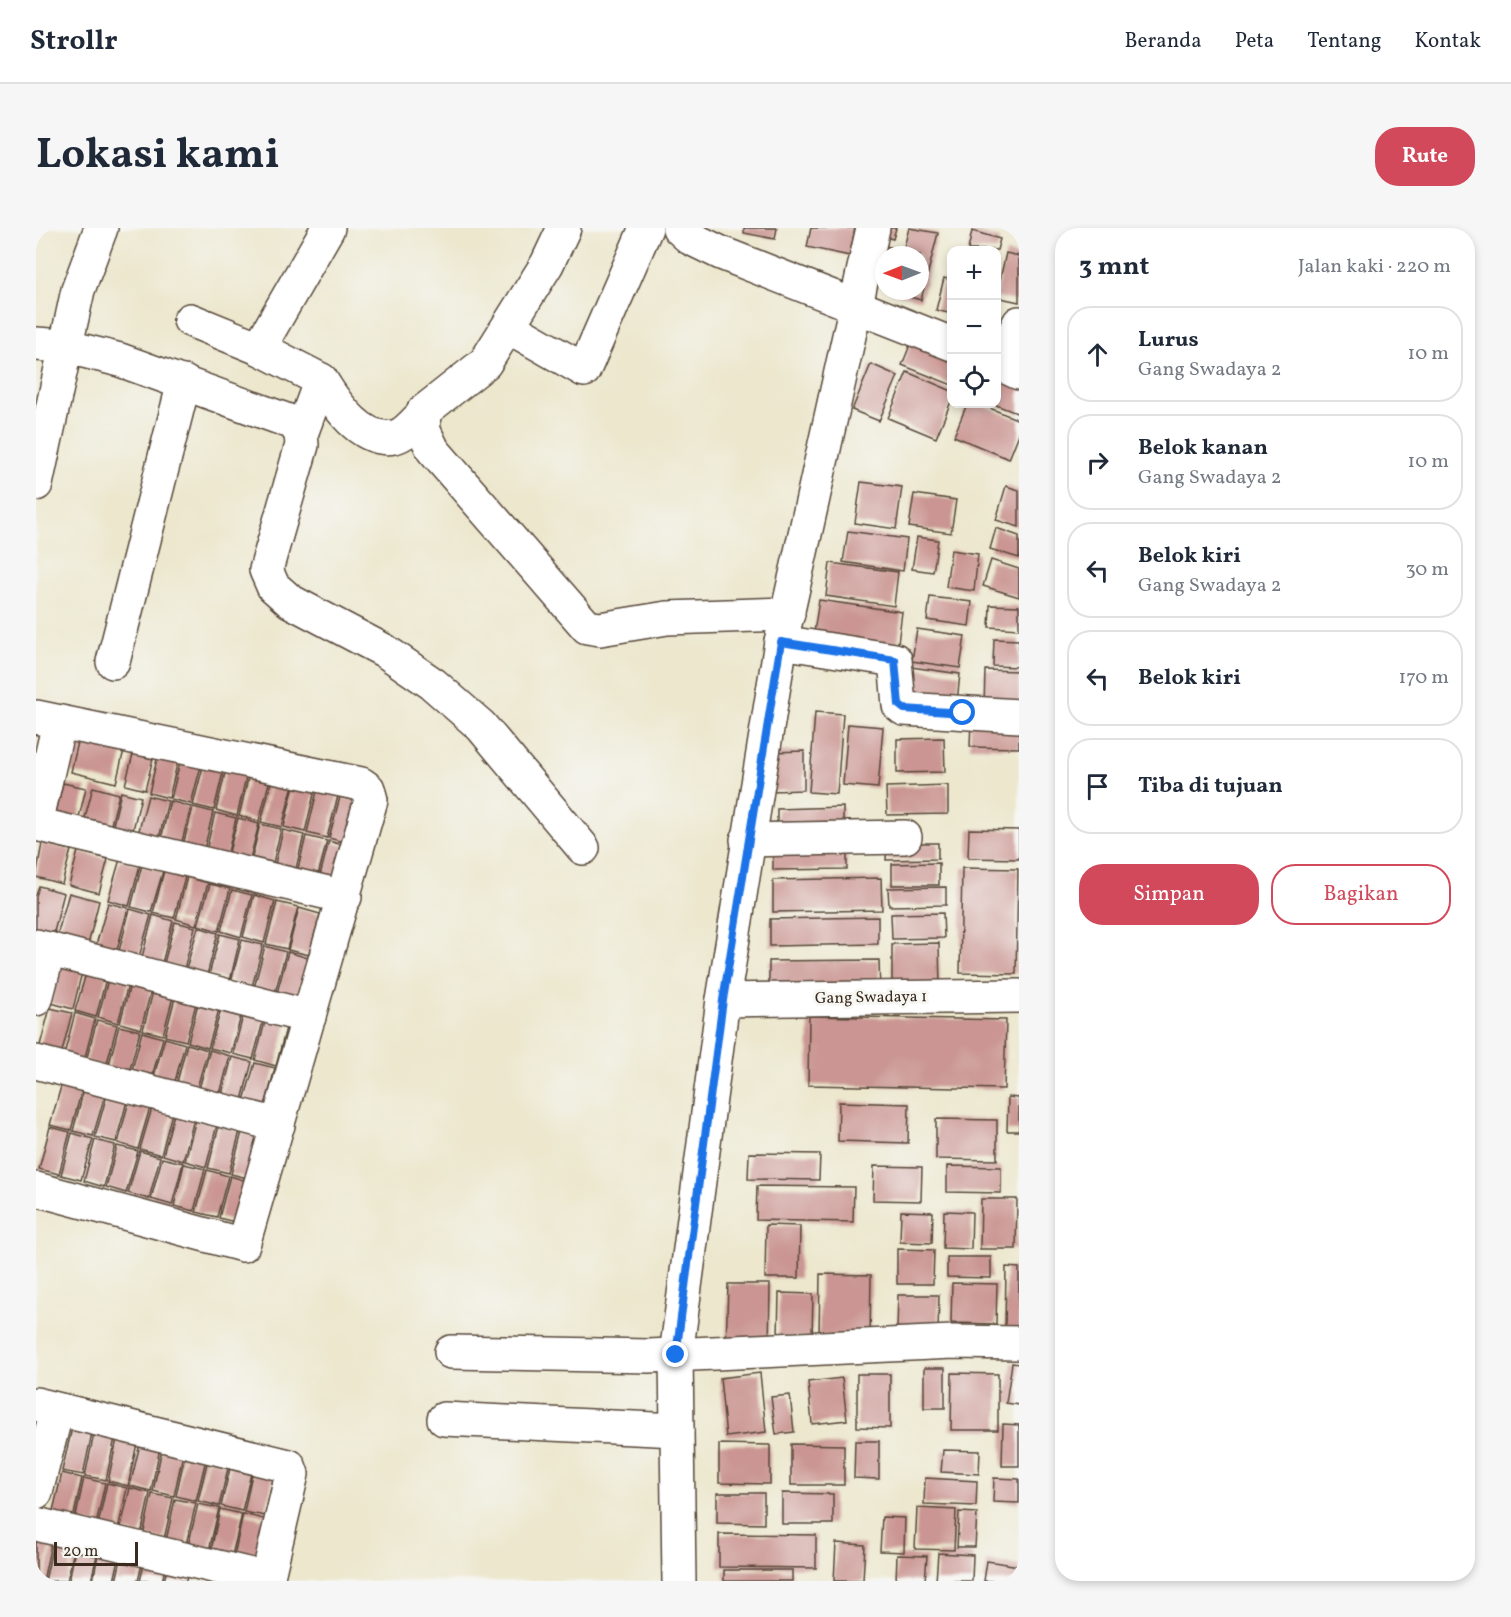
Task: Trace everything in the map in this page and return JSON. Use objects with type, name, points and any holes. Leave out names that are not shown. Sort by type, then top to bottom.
[{"type":"street","points":[[39,464],[50,345],[78,290],[102,228]]},
{"type":"street","points":[[259,348],[328,228]]},
{"type":"street","points":[[190,320],[259,348],[321,380],[338,408],[374,435],[394,437],[408,430],[423,414],[485,363],[547,264],[564,228]]},
{"type":"street","points":[[509,327],[584,370],[646,228]]},
{"type":"street","points":[[679,228],[690,238],[721,253],[947,342]]},
{"type":"street","points":[[679,1581],[676,1355],[723,1000],[747,840],[784,628],[858,307],[873,228]]},
{"type":"street","points":[[1005,366],[1019,323]]},
{"type":"street","points":[[50,345],[120,360],[184,382],[294,423],[301,434]]},
{"type":"street","points":[[321,380],[301,434],[302,446],[299,461],[266,570],[273,586],[290,601],[385,651],[441,691],[481,726],[583,848]]},
{"type":"street","points":[[113,662],[184,382]]},
{"type":"street","points":[[423,414],[424,431],[433,450],[587,627],[600,628],[667,618],[784,628],[895,660],[899,705],[904,709],[1019,716]]},
{"type":"street","points":[[36,1189],[243,1245],[345,897],[371,800],[368,789],[361,784],[47,720],[36,823],[345,897]]},
{"type":"street","points":[[747,840],[905,837]]},
{"type":"street","points":[[36,999],[43,948],[309,1017]]},
{"type":"street","name":"Gang Swadaya 1","points":[[723,1000],[1019,996]]},
{"type":"street","points":[[36,1062],[278,1125]]},
{"type":"street","points":[[451,1352],[676,1355],[953,1342],[1019,1343]]},
{"type":"street","points":[[36,1492],[47,1407],[290,1466],[292,1474],[267,1580],[36,1524]]},
{"type":"street","points":[[444,1419],[677,1430]]},
{"type":"building","points":[[744,228],[777,228],[775,239],[744,233]]},
{"type":"building","points":[[811,228],[855,228],[850,256],[807,247]]},
{"type":"building","points":[[878,228],[896,228],[893,239],[877,235]]},
{"type":"building","points":[[909,228],[938,233],[929,268],[929,246],[904,246]]},
{"type":"building","points":[[972,231],[1000,239],[998,246],[969,246]]},
{"type":"building","points":[[1006,253],[1019,256],[1019,302],[1001,298],[1001,275]]},
{"type":"building","points":[[875,255],[875,274],[870,273]]},
{"type":"building","points":[[944,278],[947,279],[947,313],[936,310]]},
{"type":"building","points":[[914,335],[947,349],[947,383],[902,365]]},
{"type":"building","points":[[871,364],[898,376],[879,421],[852,410]]},
{"type":"building","points":[[907,372],[947,389],[948,408],[936,438],[888,418]]},
{"type":"building","points":[[1001,380],[1019,385],[1019,414],[1001,407]]},
{"type":"building","points":[[965,408],[990,408],[1019,420],[1019,434],[1009,459],[954,436]]},
{"type":"building","points":[[861,482],[902,487],[896,529],[855,523]]},
{"type":"building","points":[[1006,486],[1019,490],[1019,527],[996,520]]},
{"type":"building","points":[[914,494],[956,500],[951,533],[909,527]]},
{"type":"building","points":[[996,528],[1019,536],[1019,558],[990,549]]},
{"type":"building","points":[[848,531],[907,539],[903,571],[843,562]]},
{"type":"building","points":[[917,537],[938,540],[933,572],[912,569]]},
{"type":"building","points":[[951,550],[978,554],[974,591],[946,587]]},
{"type":"building","points":[[991,560],[1019,569],[1019,597],[983,586]]},
{"type":"building","points":[[830,563],[898,572],[894,606],[826,596]]},
{"type":"building","points":[[930,597],[972,602],[969,626],[927,620]]},
{"type":"building","points":[[819,600],[902,612],[897,651],[813,639]]},
{"type":"building","points":[[990,605],[1019,606],[1019,629],[989,627]]},
{"type":"building","points":[[917,629],[965,636],[960,668],[912,661]]},
{"type":"building","points":[[994,639],[1019,640],[1019,667],[993,666]]},
{"type":"building","points":[[911,667],[960,674],[957,702],[907,695]]},
{"type":"building","points":[[985,670],[1019,671],[1019,709],[984,708]]},
{"type":"building","points":[[815,712],[843,714],[837,794],[809,792]]},
{"type":"building","points":[[971,718],[1019,719],[1019,748],[970,747]]},
{"type":"building","points":[[848,724],[883,727],[878,788],[843,785]]},
{"type":"building","points":[[79,738],[124,750],[116,783],[71,772]]},
{"type":"building","points":[[944,738],[945,772],[897,773],[897,739]]},
{"type":"building","points":[[159,751],[179,756],[169,798],[149,793]]},
{"type":"building","points":[[804,751],[804,790],[772,791],[772,752]]},
{"type":"building","points":[[133,754],[153,759],[145,790],[125,785]]},
{"type":"building","points":[[181,757],[202,762],[191,804],[171,799]]},
{"type":"building","points":[[204,763],[224,768],[214,810],[193,805]]},
{"type":"building","points":[[226,769],[247,773],[237,816],[216,810]]},
{"type":"building","points":[[249,774],[270,779],[259,821],[239,816]]},
{"type":"building","points":[[272,779],[293,785],[282,827],[261,822]]},
{"type":"building","points":[[63,783],[86,788],[77,826],[54,820]]},
{"type":"building","points":[[294,785],[315,790],[305,832],[284,827]]},
{"type":"building","points":[[948,785],[948,814],[887,815],[886,787]]},
{"type":"building","points":[[93,787],[119,794],[109,832],[83,825]]},
{"type":"building","points":[[317,791],[338,796],[327,838],[307,833]]},
{"type":"building","points":[[121,792],[141,797],[131,838],[111,833]]},
{"type":"building","points":[[148,796],[168,801],[158,843],[137,838]]},
{"type":"building","points":[[340,797],[360,802],[350,844],[329,838]]},
{"type":"building","points":[[170,801],[191,807],[180,849],[160,843]]},
{"type":"building","points":[[193,807],[213,812],[203,854],[182,849]]},
{"type":"building","points":[[843,807],[843,835],[777,835],[777,809]]},
{"type":"building","points":[[215,813],[236,818],[226,860],[205,855]]},
{"type":"building","points":[[238,818],[259,824],[248,866],[227,860]]},
{"type":"building","points":[[260,824],[281,829],[271,871],[250,866]]},
{"type":"building","points":[[969,829],[1019,830],[1019,859],[968,858]]},
{"type":"building","points":[[283,830],[304,835],[294,877],[273,872]]},
{"type":"building","points":[[306,836],[327,841],[316,883],[296,877]]},
{"type":"building","points":[[329,841],[349,847],[339,888],[318,883]]},
{"type":"building","points":[[42,843],[71,850],[62,884],[36,877]]},
{"type":"building","points":[[887,843],[938,843],[938,859],[886,860]]},
{"type":"building","points":[[847,846],[847,869],[773,870],[773,847]]},
{"type":"building","points":[[78,851],[108,859],[99,893],[69,885]]},
{"type":"building","points":[[120,859],[140,865],[129,906],[108,900]]},
{"type":"building","points":[[939,863],[939,885],[892,885],[892,864]]},
{"type":"building","points":[[142,865],[163,871],[151,912],[131,907]]},
{"type":"building","points":[[962,868],[1018,869],[1016,974],[960,973]]},
{"type":"building","points":[[164,871],[185,877],[174,918],[153,913]]},
{"type":"building","points":[[187,877],[208,883],[196,925],[176,919]]},
{"type":"building","points":[[881,878],[882,910],[773,912],[773,880]]},
{"type":"building","points":[[210,884],[230,889],[219,931],[198,925]]},
{"type":"building","points":[[39,886],[64,893],[53,936],[36,931],[36,896]]},
{"type":"building","points":[[946,887],[946,905],[889,906],[888,888]]},
{"type":"building","points":[[232,890],[252,895],[241,937],[221,931]]},
{"type":"building","points":[[69,893],[99,901],[88,945],[57,936]]},
{"type":"building","points":[[254,895],[275,901],[264,943],[243,937]]},
{"type":"building","points":[[277,902],[298,907],[287,949],[266,944]]},
{"type":"building","points":[[108,903],[128,908],[117,950],[96,945]]},
{"type":"building","points":[[299,908],[320,914],[309,955],[288,950]]},
{"type":"building","points":[[130,909],[151,915],[139,957],[119,951]]},
{"type":"building","points":[[943,913],[944,938],[892,939],[891,914]]},
{"type":"building","points":[[153,915],[173,921],[162,963],[142,957]]},
{"type":"building","points":[[878,917],[878,944],[770,946],[770,919]]},
{"type":"building","points":[[175,922],[195,927],[184,969],[164,963]]},
{"type":"building","points":[[198,927],[218,933],[207,975],[186,969]]},
{"type":"building","points":[[220,934],[240,939],[230,981],[209,975]]},
{"type":"building","points":[[242,940],[263,945],[252,987],[231,982]]},
{"type":"building","points":[[939,943],[940,987],[892,987],[892,944]]},
{"type":"building","points":[[265,946],[286,952],[275,993],[254,988]]},
{"type":"building","points":[[288,952],[308,958],[297,999],[277,993]]},
{"type":"building","points":[[879,960],[880,991],[769,993],[769,961]]},
{"type":"building","points":[[62,963],[83,968],[73,1009],[51,1003]]},
{"type":"building","points":[[87,970],[107,975],[96,1017],[75,1011]]},
{"type":"building","points":[[109,976],[129,981],[118,1023],[98,1017]]},
{"type":"building","points":[[131,981],[152,987],[141,1029],[120,1023]]},
{"type":"building","points":[[154,988],[174,993],[163,1035],[143,1030]]},
{"type":"building","points":[[176,994],[197,1000],[186,1041],[165,1036]]},
{"type":"building","points":[[199,1000],[220,1006],[208,1048],[188,1042]]},
{"type":"building","points":[[222,1006],[242,1012],[231,1053],[210,1048]]},
{"type":"building","points":[[50,1008],[72,1013],[61,1055],[39,1049]]},
{"type":"building","points":[[244,1012],[264,1018],[253,1059],[233,1054]]},
{"type":"building","points":[[75,1013],[95,1019],[84,1061],[64,1055]]},
{"type":"building","points":[[809,1016],[1006,1020],[1004,1089],[808,1085]]},
{"type":"building","points":[[266,1018],[287,1024],[276,1066],[255,1060]]},
{"type":"building","points":[[97,1020],[117,1025],[106,1067],[86,1061]]},
{"type":"building","points":[[119,1026],[140,1031],[129,1073],[108,1068]]},
{"type":"building","points":[[142,1032],[163,1038],[151,1080],[131,1074]]},
{"type":"building","points":[[165,1038],[185,1044],[174,1085],[153,1079]]},
{"type":"building","points":[[187,1044],[208,1050],[196,1091],[176,1086]]},
{"type":"building","points":[[210,1050],[230,1056],[219,1098],[198,1092]]},
{"type":"building","points":[[232,1057],[252,1062],[241,1104],[221,1098]]},
{"type":"building","points":[[255,1063],[275,1068],[264,1110],[243,1104]]},
{"type":"building","points":[[62,1083],[82,1089],[71,1130],[50,1125]]},
{"type":"building","points":[[84,1089],[105,1095],[93,1136],[73,1131]]},
{"type":"building","points":[[107,1095],[127,1101],[116,1142],[95,1137]]},
{"type":"building","points":[[1008,1097],[1019,1098],[1019,1131],[1007,1131]]},
{"type":"building","points":[[129,1101],[150,1107],[138,1149],[118,1143]]},
{"type":"building","points":[[839,1102],[909,1104],[908,1143],[838,1141]]},
{"type":"building","points":[[152,1108],[172,1113],[161,1155],[140,1149]]},
{"type":"building","points":[[174,1114],[194,1119],[183,1161],[163,1155]]},
{"type":"building","points":[[196,1119],[217,1125],[206,1167],[185,1161]]},
{"type":"building","points":[[936,1119],[997,1120],[997,1160],[936,1159]]},
{"type":"building","points":[[219,1126],[240,1131],[229,1173],[208,1168]]},
{"type":"building","points":[[50,1127],[70,1132],[59,1174],[39,1169]]},
{"type":"building","points":[[242,1132],[262,1138],[251,1179],[231,1174]]},
{"type":"building","points":[[72,1133],[93,1139],[81,1180],[61,1175]]},
{"type":"building","points":[[95,1140],[115,1145],[104,1187],[84,1181]]},
{"type":"building","points":[[117,1146],[138,1151],[126,1193],[106,1187]]},
{"type":"building","points":[[140,1151],[160,1157],[149,1199],[128,1193]]},
{"type":"building","points":[[749,1153],[820,1154],[819,1180],[748,1179]]},
{"type":"building","points":[[162,1158],[183,1163],[172,1205],[151,1199]]},
{"type":"building","points":[[184,1164],[205,1169],[194,1211],[174,1206]]},
{"type":"building","points":[[874,1166],[922,1167],[921,1201],[873,1200]]},
{"type":"building","points":[[947,1166],[1001,1167],[1001,1193],[947,1192]]},
{"type":"building","points":[[207,1170],[228,1176],[217,1217],[196,1212]]},
{"type":"building","points":[[230,1176],[250,1182],[239,1223],[219,1218]]},
{"type":"building","points":[[757,1186],[854,1187],[853,1222],[756,1220]]},
{"type":"building","points":[[981,1199],[1017,1199],[1016,1249],[980,1249]]},
{"type":"building","points":[[901,1211],[933,1212],[932,1243],[900,1242]]},
{"type":"building","points":[[944,1211],[972,1212],[971,1249],[943,1248]]},
{"type":"building","points":[[766,1225],[800,1226],[799,1278],[765,1278]]},
{"type":"building","points":[[897,1249],[934,1250],[933,1284],[897,1284]]},
{"type":"building","points":[[947,1257],[991,1257],[991,1278],[947,1277]]},
{"type":"building","points":[[1006,1267],[1019,1268],[1019,1330],[1005,1330]]},
{"type":"building","points":[[820,1274],[871,1275],[870,1337],[819,1336]]},
{"type":"building","points":[[952,1283],[997,1284],[996,1324],[951,1323]]},
{"type":"building","points":[[728,1284],[770,1284],[769,1349],[726,1348]]},
{"type":"building","points":[[779,1293],[813,1294],[812,1338],[778,1337]]},
{"type":"building","points":[[898,1295],[939,1295],[938,1331],[897,1331]]},
{"type":"building","points":[[1012,1363],[1019,1364],[1019,1405],[1006,1403]]},
{"type":"building","points":[[924,1368],[945,1368],[945,1408],[924,1408]]},
{"type":"building","points":[[760,1373],[766,1432],[726,1437],[720,1378]]},
{"type":"building","points":[[952,1373],[998,1374],[998,1430],[951,1430]]},
{"type":"building","points":[[857,1374],[890,1374],[890,1428],[857,1427]]},
{"type":"building","points":[[842,1378],[847,1420],[812,1424],[808,1382]]},
{"type":"building","points":[[790,1395],[794,1432],[776,1434],[771,1397]]},
{"type":"building","points":[[1003,1424],[1019,1425],[1019,1466],[1002,1466]]},
{"type":"building","points":[[72,1428],[92,1433],[83,1475],[62,1471]]},
{"type":"building","points":[[94,1434],[115,1438],[106,1480],[85,1476]]},
{"type":"building","points":[[117,1439],[137,1443],[128,1486],[108,1481]]},
{"type":"building","points":[[855,1441],[879,1441],[879,1479],[854,1478]]},
{"type":"building","points":[[140,1444],[160,1448],[151,1491],[130,1486]]},
{"type":"building","points":[[719,1444],[770,1445],[770,1484],[719,1483]]},
{"type":"building","points":[[791,1444],[844,1445],[844,1485],[791,1485]]},
{"type":"building","points":[[162,1449],[183,1454],[174,1496],[153,1491]]},
{"type":"building","points":[[943,1450],[980,1451],[979,1474],[941,1472]]},
{"type":"building","points":[[185,1454],[206,1459],[196,1501],[176,1496]]},
{"type":"building","points":[[208,1459],[229,1464],[219,1506],[198,1501]]},
{"type":"building","points":[[231,1464],[252,1469],[242,1511],[221,1506]]},
{"type":"building","points":[[253,1469],[274,1474],[265,1516],[244,1512]]},
{"type":"building","points":[[62,1473],[82,1478],[73,1520],[52,1515]]},
{"type":"building","points":[[84,1478],[105,1483],[96,1525],[75,1520]]},
{"type":"building","points":[[925,1478],[977,1481],[976,1506],[924,1504]]},
{"type":"building","points":[[994,1478],[1019,1479],[1019,1503],[993,1502]]},
{"type":"building","points":[[107,1483],[127,1488],[118,1530],[98,1525]]},
{"type":"building","points":[[130,1488],[150,1493],[141,1535],[120,1531]]},
{"type":"building","points":[[717,1493],[764,1493],[764,1524],[717,1523]]},
{"type":"building","points":[[782,1493],[833,1494],[833,1524],[782,1524]]},
{"type":"building","points":[[152,1494],[173,1498],[164,1540],[143,1536]]},
{"type":"building","points":[[175,1499],[196,1503],[186,1545],[166,1541]]},
{"type":"building","points":[[198,1504],[219,1508],[209,1551],[188,1546]]},
{"type":"building","points":[[917,1508],[956,1510],[954,1550],[915,1549]]},
{"type":"building","points":[[220,1509],[242,1514],[232,1556],[211,1551]]},
{"type":"building","points":[[959,1512],[977,1513],[975,1547],[957,1547]]},
{"type":"building","points":[[243,1514],[264,1519],[255,1561],[234,1556]]},
{"type":"building","points":[[882,1517],[905,1518],[904,1552],[880,1551]]},
{"type":"building","points":[[719,1534],[816,1535],[816,1568],[719,1567]]},
{"type":"building","points":[[36,1536],[52,1539],[43,1581],[36,1580]]},
{"type":"building","points":[[54,1540],[75,1545],[67,1581],[45,1581]]},
{"type":"building","points":[[836,1543],[865,1545],[863,1581],[834,1581]]},
{"type":"building","points":[[76,1545],[98,1550],[91,1581],[69,1581]]},
{"type":"building","points":[[99,1550],[120,1555],[114,1581],[93,1581]]},
{"type":"building","points":[[938,1553],[973,1555],[972,1581],[936,1581]]},
{"type":"building","points":[[122,1555],[143,1560],[138,1581],[116,1581]]},
{"type":"building","points":[[897,1555],[927,1556],[925,1581],[896,1581]]},
{"type":"building","points":[[145,1561],[166,1565],[162,1581],[140,1581]]},
{"type":"building","points":[[987,1561],[1019,1566],[1019,1581],[984,1581]]},
{"type":"building","points":[[168,1565],[188,1570],[186,1581],[164,1581]]},
{"type":"building","points":[[724,1570],[792,1570],[792,1581],[724,1581]]},
{"type":"route","points":[[676,1355],[723,1000],[747,840],[781,642],[895,660],[898,671],[899,705],[904,709],[963,713]]}]
